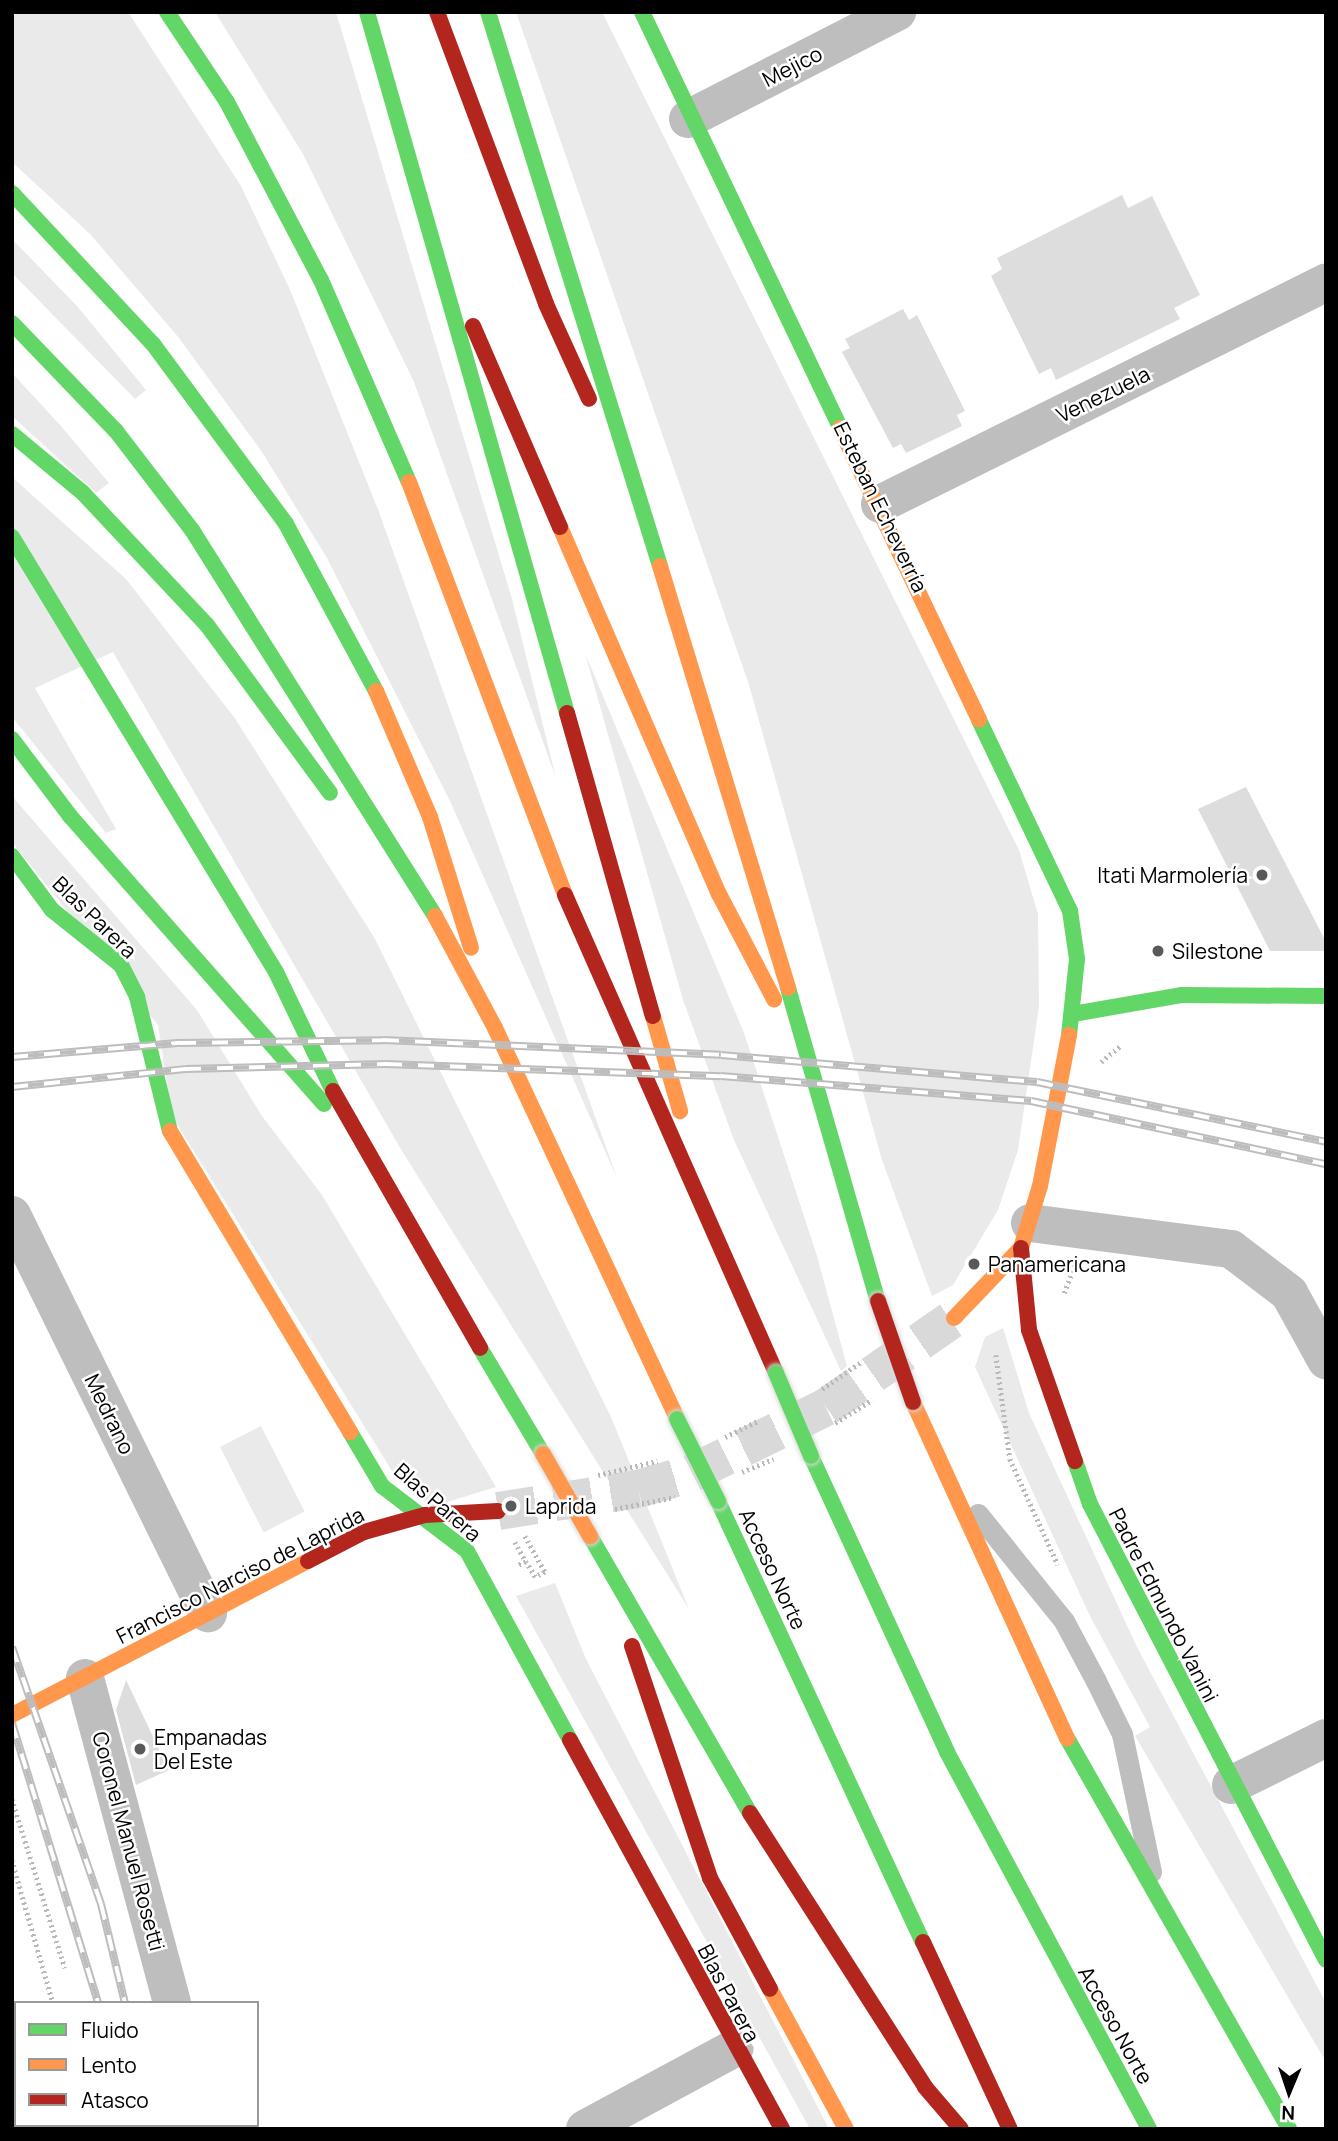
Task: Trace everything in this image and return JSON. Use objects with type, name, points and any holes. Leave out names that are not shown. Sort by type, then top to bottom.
[{"type":"main road","points":[[167,12],[227,102],[321,280],[436,544],[587,955],[710,1218]]},
{"type":"main road","points":[[367,12],[710,1218]]},
{"type":"main road","points":[[437,12],[546,304],[638,506]]},
{"type":"main road","points":[[488,12],[638,506],[752,862],[808,1066],[878,1301],[913,1402],[1087,1782],[1289,2129]]},
{"type":"main road","name":"Esteban Echeverría","points":[[642,12],[688,119],[880,504],[1054,869],[1075,935],[1073,1014]]},
{"type":"main road","points":[[12,193],[153,344],[286,524],[372,683],[430,817],[495,1028]]},
{"type":"main road","points":[[433,242],[513,408],[719,894],[808,1066]]},
{"type":"main road","points":[[12,323],[116,431],[192,530],[440,924],[495,1028]]},
{"type":"main road","points":[[12,435],[83,493],[207,625],[318,778],[440,924]]},
{"type":"main road","points":[[12,537],[108,691],[275,972],[361,1148],[543,1454],[607,1571],[792,1885],[925,2087],[961,2129]]},
{"type":"main road","points":[[12,739],[70,816],[180,934],[361,1148]]},
{"type":"main road","name":"Blas Parera","points":[[12,856],[52,910],[121,965],[137,997],[166,1124],[382,1486],[425,1515],[467,1551],[735,2048],[782,2129]]},
{"type":"main road","points":[[954,1318],[1026,1235],[1073,1014],[1182,995],[1326,996]]},
{"type":"main road","name":"Acceso Norte","points":[[495,1028],[1010,2129]]},
{"type":"main road","name":"Acceso Norte","points":[[710,1218],[811,1456],[947,1752],[1149,2129]]},
{"type":"main road","name":"Padre Edmundo Vanini","points":[[1026,1235],[1029,1330],[1090,1504],[1231,1785],[1326,1960]]},
{"type":"main road","name":"Francisco Narciso de Laprida","points":[[12,1715],[365,1532],[425,1515],[498,1511]]},
{"type":"main road","points":[[607,1571],[710,1878],[846,2129]]},
{"type":"street","name":"Mejico","points":[[688,119],[897,12]]},
{"type":"street","name":"Venezuela","points":[[880,504],[1326,284]]},
{"type":"street","name":"Medrano","points":[[12,1215],[208,1613]]},
{"type":"street","points":[[1026,1235],[1231,1249],[1289,1293],[1326,1360]]},
{"type":"street","name":"Coronel Manuel Rosetti","points":[[85,1678],[171,2001]]},
{"type":"street","points":[[1231,1785],[1326,1738]]},
{"type":"street","points":[[585,2129],[735,2048]]},
{"type":"lane","points":[[945,1474],[1064,1621],[1096,1681],[1122,1734],[1159,1908]]},
{"type":"path","points":[[526,1562],[535,1577],[545,1572],[530,1545]]},
{"type":"path","points":[[12,1799],[65,1968]]},
{"type":"path","points":[[12,1860],[52,2001]]},
{"type":"shaded area","points":[[12,12],[128,12],[241,186],[291,292],[379,512],[617,1178],[450,801],[327,558],[262,452],[179,338],[90,234],[12,162]]},
{"type":"shaded area","points":[[215,12],[336,12],[512,599],[556,778],[414,382],[303,154]]},
{"type":"shaded area","points":[[516,12],[602,12],[1019,850],[1038,914],[1039,1006],[1018,1150],[998,1210],[953,1285],[932,1296],[882,1160],[749,685]]},
{"type":"shaded area","points":[[12,239],[77,306],[146,390],[135,399],[12,273]]},
{"type":"shaded area","points":[[12,373],[109,483],[96,493],[12,416]]},
{"type":"shaded area","points":[[12,477],[126,579],[234,717],[374,937],[611,1417],[689,1609],[402,1151],[113,652],[35,688],[116,829],[106,833],[12,717]]},
{"type":"shaded area","points":[[585,653],[744,1033],[817,1256],[847,1366],[841,1371],[734,1140],[683,1000]]},
{"type":"shaded area","points":[[12,796],[197,1010],[262,1116],[322,1195],[496,1487],[431,1507],[397,1479],[172,1116],[158,1025],[12,842]]},
{"type":"shaded area","points":[[1003,1328],[1029,1413],[1137,1647],[1326,2003],[1326,2062],[1135,1736],[1150,1727],[1090,1616],[975,1367],[985,1337]]},
{"type":"shaded area","points":[[261,1426],[305,1512],[264,1532],[220,1447]]},
{"type":"shaded area","points":[[555,1583],[586,1659],[829,2129],[810,2129],[516,1596]]},
{"type":"building","points":[[1122,195],[1128,208],[1152,196],[1200,295],[1174,308],[1180,319],[1056,380],[1051,368],[1039,374],[991,276],[1002,269],[997,258]]},
{"type":"building","points":[[903,309],[909,320],[917,315],[965,411],[957,415],[962,426],[906,453],[901,444],[893,448],[842,352],[850,348],[845,339]]},
{"type":"building","name":"Itati Marmolería","points":[[1246,787],[1326,942],[1326,951],[1270,951],[1198,809]]},
{"type":"building","name":"Empanadas Del Este","points":[[126,1680],[169,1770],[136,1785],[116,1710]]},
{"type":"tunnel","points":[[498,1511],[638,1489],[692,1473],[826,1407],[954,1318]]},
{"type":"railway","points":[[12,1057],[180,1043],[383,1040],[721,1055],[1037,1082],[1326,1142]]},
{"type":"railway","points":[[12,1087],[185,1069],[386,1064],[721,1076],[1031,1101],[1326,1164]]},
{"type":"railway","points":[[12,1647],[101,1904],[125,2001]]},
{"type":"railway","points":[[12,1723],[97,2001]]},
{"type":"traffic: fast","points":[[167,12],[227,102],[321,280],[409,482]]},
{"type":"traffic: fast","points":[[367,12],[567,713]]},
{"type":"traffic: fast","points":[[488,12],[660,566]]},
{"type":"traffic: fast","points":[[642,12],[840,428]]},
{"type":"traffic: fast","points":[[12,193],[153,344],[286,524],[376,691]]},
{"type":"traffic: fast","points":[[12,323],[116,431],[192,530],[435,916]]},
{"type":"traffic: fast","points":[[12,434],[83,493],[207,625],[330,793]]},
{"type":"traffic: fast","points":[[12,537],[276,972],[333,1091]]},
{"type":"traffic: fast","points":[[979,720],[1070,911],[1077,959],[1069,1035]]},
{"type":"traffic: fast","points":[[12,739],[70,816],[324,1104]]},
{"type":"traffic: fast","points":[[12,856],[52,910],[121,965],[137,997],[170,1131]]},
{"type":"traffic: fast","points":[[788,988],[878,1301]]},
{"type":"traffic: fast","points":[[1073,1014],[1182,995],[1326,996]]},
{"type":"traffic: fast","points":[[480,1348],[543,1454]]},
{"type":"traffic: fast","points":[[776,1373],[811,1456]]},
{"type":"traffic: fast","points":[[677,1419],[718,1501]]},
{"type":"traffic: fast","points":[[350,1432],[382,1486],[467,1551],[570,1740]]},
{"type":"traffic: fast","points":[[811,1456],[947,1752],[1149,2129]]},
{"type":"traffic: fast","points":[[1075,1461],[1090,1504],[1326,1960]]},
{"type":"traffic: fast","points":[[718,1501],[923,1942]]},
{"type":"traffic: fast","points":[[590,1536],[750,1813]]},
{"type":"traffic: fast","points":[[1067,1738],[1289,2129]]},
{"type":"traffic: slow","points":[[840,428],[979,720]]},
{"type":"traffic: slow","points":[[409,482],[565,895]]},
{"type":"traffic: slow","points":[[560,527],[719,894],[774,999]]},
{"type":"traffic: slow","points":[[660,566],[788,988]]},
{"type":"traffic: slow","points":[[376,691],[430,817],[471,948]]},
{"type":"traffic: slow","points":[[435,916],[495,1028],[677,1419]]},
{"type":"traffic: slow","points":[[653,1016],[680,1111]]},
{"type":"traffic: slow","points":[[954,1318],[1021,1248],[1040,1186],[1069,1035]]},
{"type":"traffic: slow","points":[[170,1131],[350,1432]]},
{"type":"traffic: slow","points":[[913,1402],[1067,1738]]},
{"type":"traffic: slow","points":[[543,1454],[590,1536]]},
{"type":"traffic: slow","points":[[12,1715],[308,1561]]},
{"type":"traffic: slow","points":[[770,1989],[846,2129]]},
{"type":"traffic: jam","points":[[437,12],[546,304],[589,399]]},
{"type":"traffic: jam","points":[[473,326],[560,527]]},
{"type":"traffic: jam","points":[[567,713],[653,1016]]},
{"type":"traffic: jam","points":[[565,895],[776,1373]]},
{"type":"traffic: jam","points":[[333,1091],[480,1348]]},
{"type":"traffic: jam","points":[[1021,1248],[1029,1330],[1075,1461]]},
{"type":"traffic: jam","points":[[878,1301],[913,1402]]},
{"type":"traffic: jam","points":[[308,1561],[364,1532],[425,1515],[498,1511]]},
{"type":"traffic: jam","points":[[632,1646],[710,1878],[770,1989]]},
{"type":"traffic: jam","points":[[570,1740],[782,2129]]},
{"type":"traffic: jam","points":[[750,1813],[925,2087],[961,2129]]},
{"type":"traffic: jam","points":[[923,1942],[1010,2129]]},
{"type":"place","name":"Itati Marmolería","points":[[1262,875]]},
{"type":"place","name":"Silestone","points":[[1158,951]]},
{"type":"place","name":"Panamericana","points":[[974,1264]]},
{"type":"place","name":"Laprida","points":[[511,1506]]},
{"type":"place","name":"Empanadas Del Este","points":[[140,1749]]}]
